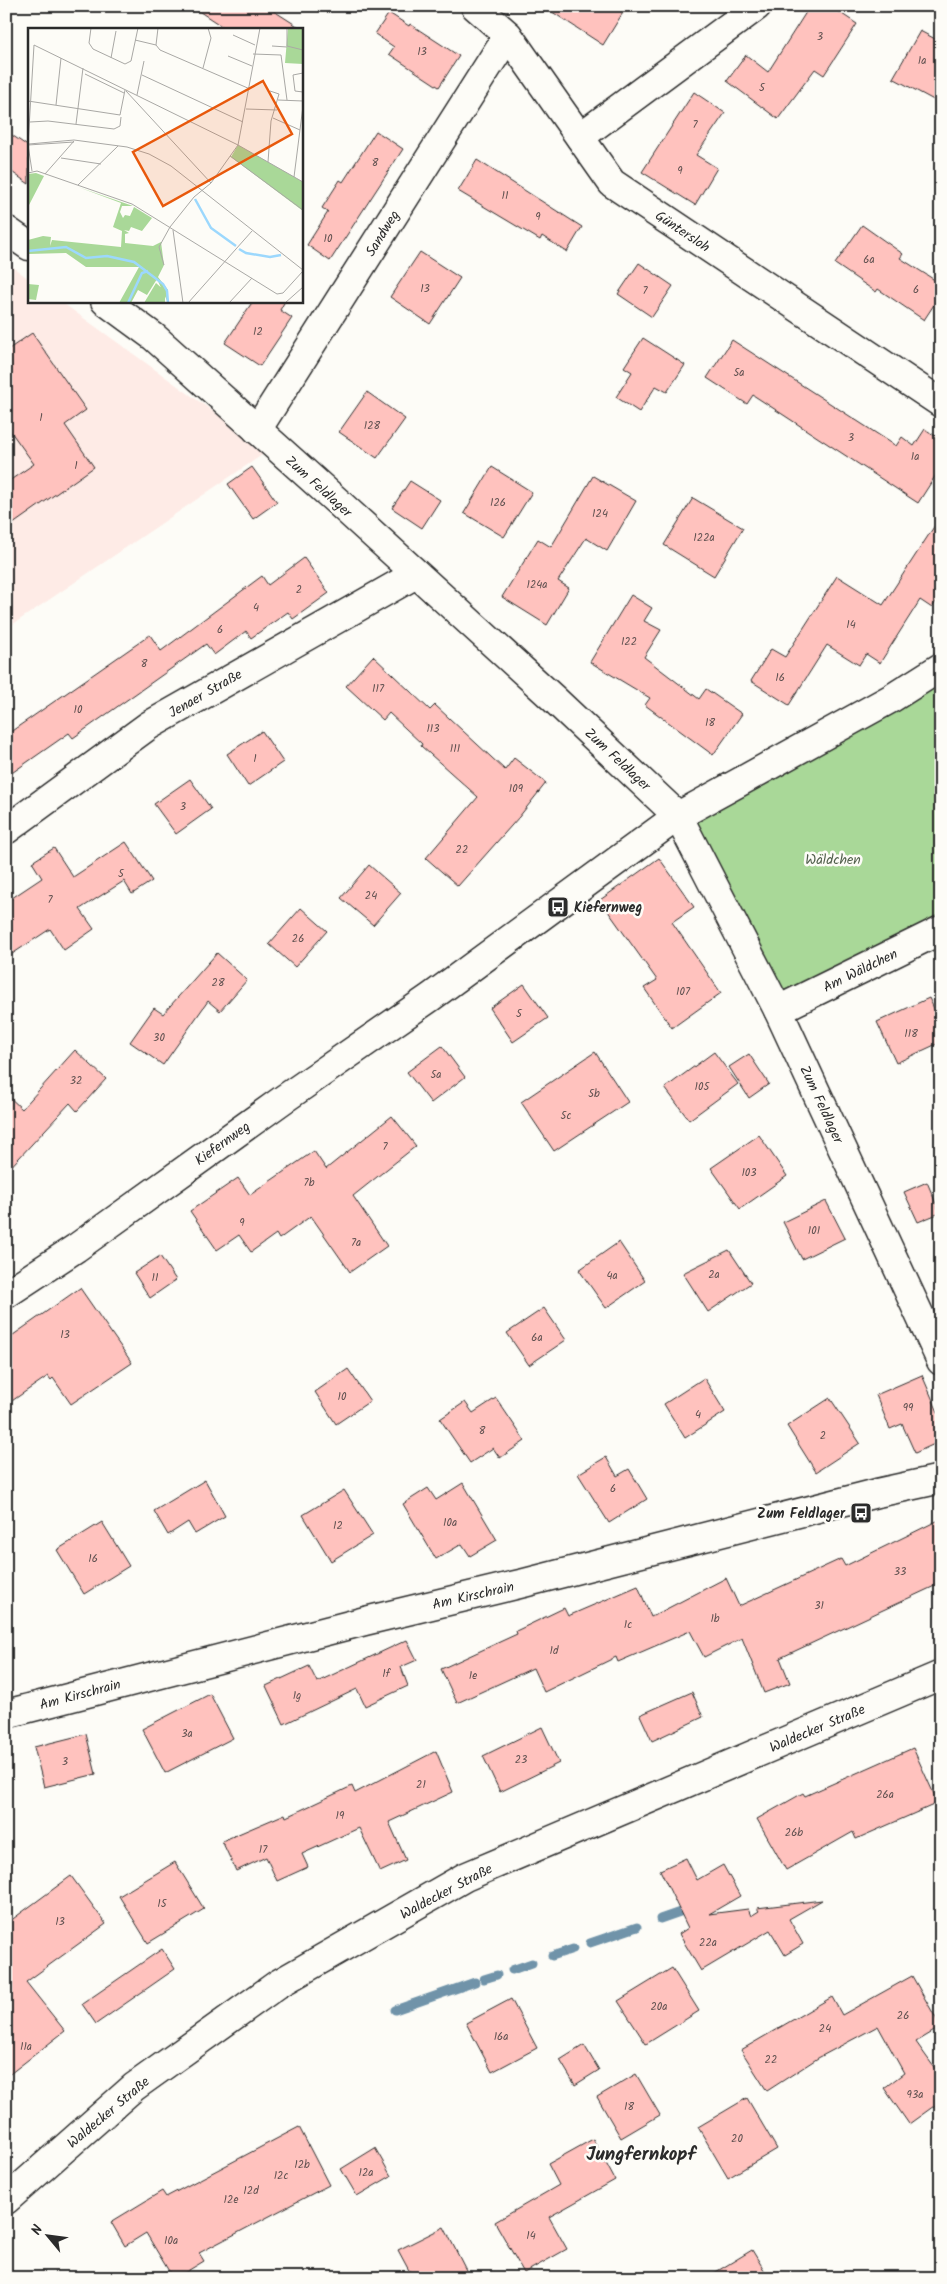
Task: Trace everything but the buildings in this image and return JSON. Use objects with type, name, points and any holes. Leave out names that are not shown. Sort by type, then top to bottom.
[{"type":"street","name":"Güntersloh","points":[[476,6],[508,35],[612,183],[941,403]]},
{"type":"street","points":[[580,137],[757,6]]},
{"type":"street","name":"Sandweg","points":[[257,430],[508,35]]},
{"type":"street","name":"Zum Feldlager","points":[[106,302],[154,337],[416,574],[678,816],[778,1010],[941,1361]]},
{"type":"street","name":"Jenaer Straße","points":[[6,830],[148,726],[416,574]]},
{"type":"street","name":"Kiefernweg","points":[[6,1294],[76,1248],[281,1101],[431,997],[678,816],[892,698],[941,667]]},
{"type":"street","name":"Am Wäldchen","points":[[778,1010],[941,930]]},
{"type":"street","name":"Am Kirschrain","points":[[6,1714],[365,1621],[524,1583],[877,1493],[941,1479]]},
{"type":"street","name":"Waldecker Straße","points":[[6,2200],[134,2087],[278,1984],[465,1877],[941,1675]]},
{"type":"shaded area","points":[[6,262],[28,278],[28,302],[61,302],[268,451],[6,629]]},
{"type":"green space","name":"Wäldchen","points":[[941,667],[941,930],[791,1004],[688,820]]},
{"type":"waterway","points":[[660,1919],[680,1912]]},
{"type":"waterway","points":[[590,1943],[637,1927]]},
{"type":"waterway","points":[[552,1956],[573,1949]]},
{"type":"waterway","points":[[512,1970],[532,1963]]},
{"type":"waterway","points":[[484,1979],[497,1975]]},
{"type":"waterway","points":[[395,2010],[475,1982]]},
{"type":"place","name":"Kiefernweg","points":[[558,907]]},
{"type":"place","name":"Zum Feldlager","points":[[861,1513]]},
{"type":"district","name":"Jungfernkopf","points":[[641,2153]]}]
